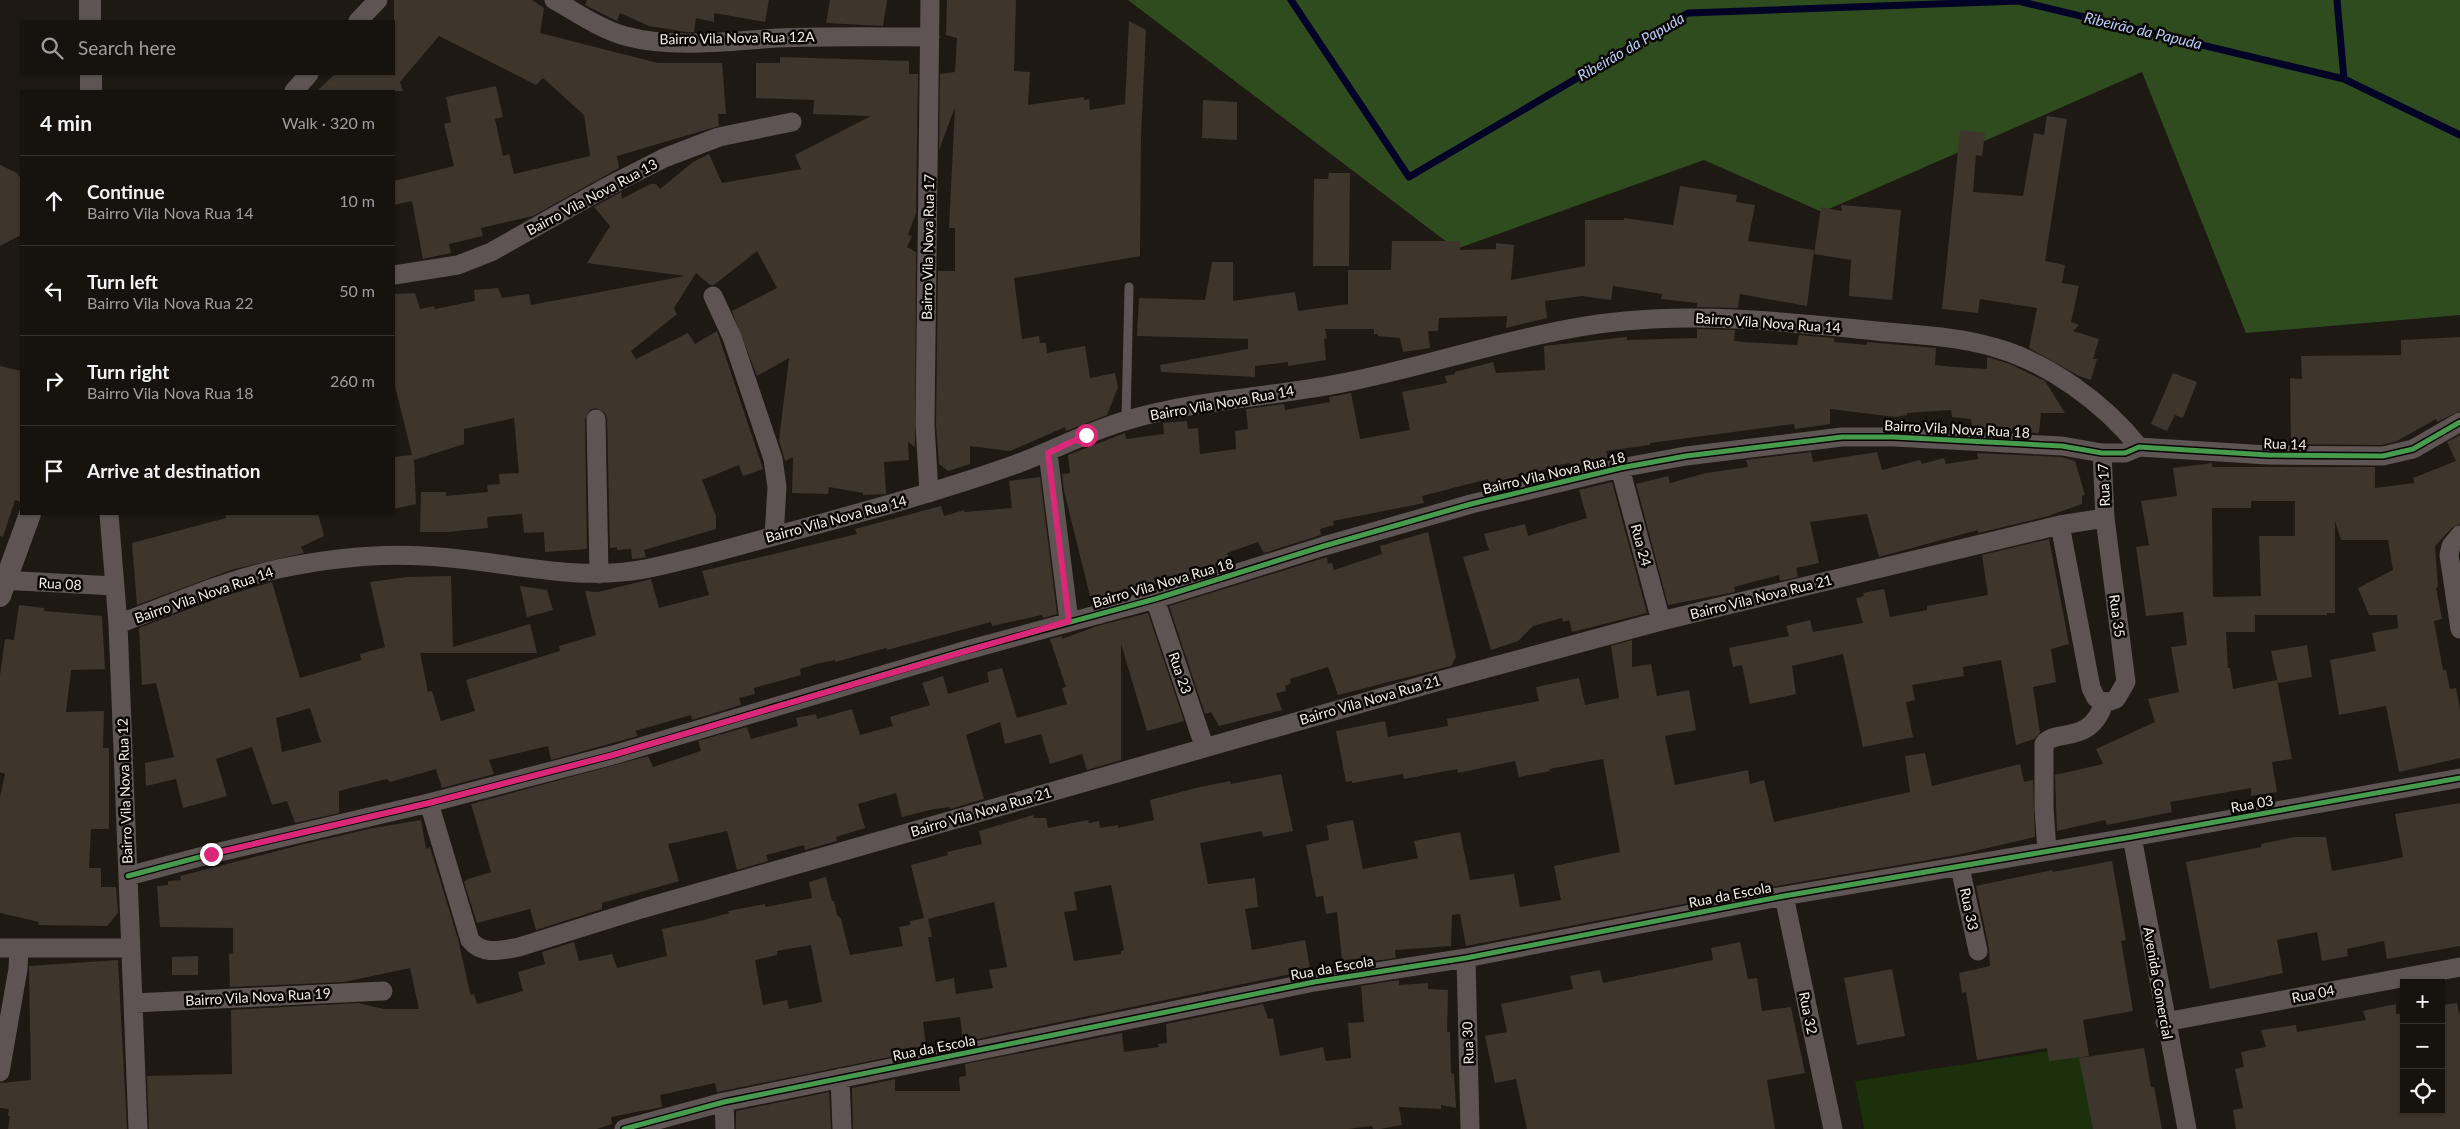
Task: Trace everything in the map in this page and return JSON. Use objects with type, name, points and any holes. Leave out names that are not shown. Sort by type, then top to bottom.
[{"type":"street","points":[[90,0],[90,20]]},
{"type":"street","points":[[359,20],[378,0]]},
{"type":"street","name":"Bairro Vila Nova Rua 12A","points":[[554,0],[609,30],[626,36],[650,40],[693,42],[821,36],[930,36]]},
{"type":"street","name":"Bairro Vila Nova Rua 17","points":[[929,493],[925,416],[930,0]]},
{"type":"street","points":[[91,75],[91,90]]},
{"type":"street","points":[[295,90],[308,75]]},
{"type":"street","name":"Bairro Vila Nova Rua 13","points":[[395,275],[458,266],[491,252],[604,188],[664,158],[719,137],[792,122]]},
{"type":"street","points":[[713,296],[732,337],[773,459],[777,486],[774,536]]},
{"type":"street","name":"Bairro Vila Nova Rua 14","points":[[118,624],[210,590],[275,570],[369,556],[431,556],[551,572],[599,574],[641,570],[774,536],[929,493],[1048,453],[1126,420],[1187,406],[1324,387],[1399,372],[1551,334],[1622,321],[1689,317],[1771,320],[1963,340],[1996,347],[2027,360],[2055,376],[2096,404],[2122,426],[2139,447]]},
{"type":"street","points":[[596,419],[599,574]]},
{"type":"street","name":"Rua 14","points":[[2102,453],[2125,453],[2139,447],[2268,455],[2384,456],[2414,449],[2460,422]]},
{"type":"street","name":"Bairro Vila Nova Rua 18","points":[[128,876],[211,854],[429,803],[613,755],[1069,621],[1155,599],[1324,546],[1471,504],[1620,468],[1686,456],[1842,436],[1894,436],[2062,446],[2102,453]]},
{"type":"street","points":[[1048,453],[1069,621]]},
{"type":"street","name":"Rua 17","points":[[2102,453],[2106,518]]},
{"type":"street","name":"Rua 24","points":[[1620,468],[1661,621]]},
{"type":"street","points":[[2,585],[30,515]]},
{"type":"street","name":"Bairro Vila Nova Rua 12","points":[[109,515],[118,624],[138,1129]]},
{"type":"street","name":"Bairro Vila Nova Rua 21","points":[[429,803],[470,940],[481,949],[499,950],[519,947],[641,908],[921,830],[1204,746],[1661,621],[2060,525],[2106,518]]},
{"type":"street","name":"Rua 35","points":[[2047,851],[2044,808],[2044,744],[2049,740],[2080,732],[2092,725],[2100,715],[2104,703],[2116,699],[2126,682],[2106,518]]},
{"type":"street","points":[[2060,525],[2091,688],[2096,698],[2104,703]]},
{"type":"street","points":[[2460,535],[2451,546],[2449,555],[2460,629]]},
{"type":"street","name":"Rua 08","points":[[2,585],[115,586]]},
{"type":"street","name":"Rua 23","points":[[1155,599],[1204,746]]},
{"type":"street","name":"Rua 03","points":[[2047,851],[2460,778]]},
{"type":"street","name":"Avenida Comercial","points":[[2132,837],[2165,1022],[2187,1129]]},
{"type":"street","name":"Rua da Escola","points":[[635,1128],[724,1102],[1314,982],[1466,958],[1784,896],[2047,851]]},
{"type":"street","name":"Rua 33","points":[[1960,866],[1978,951]]},
{"type":"street","name":"Rua 32","points":[[1784,896],[1833,1129]]},
{"type":"street","points":[[0,948],[130,948]]},
{"type":"street","points":[[0,1072],[18,969],[19,948]]},
{"type":"street","name":"Rua 30","points":[[1466,958],[1469,1129]]},
{"type":"street","name":"Rua 04","points":[[2165,1022],[2460,967]]},
{"type":"street","name":"Bairro Vila Nova Rua 19","points":[[134,1003],[383,991]]},
{"type":"street","points":[[840,1078],[842,1129]]},
{"type":"street","points":[[724,1102],[725,1129]]},
{"type":"lane","points":[[1126,420],[1129,287]]},
{"type":"green space","points":[[1128,0],[2460,0],[2460,315],[2246,333],[2142,72],[1822,212],[1704,160],[1456,249]]},
{"type":"green space","points":[[2083,1046],[2099,1129],[1864,1129],[1855,1081]]},
{"type":"building","points":[[394,0],[532,0],[544,8],[540,33],[658,63],[722,63],[726,114],[718,114],[719,126],[617,156],[619,168],[533,216],[481,228],[483,236],[449,244],[451,253],[423,259],[412,201],[395,205],[395,181],[454,166],[444,124],[451,122],[446,97],[496,86],[503,117],[495,119],[503,156],[509,154],[514,174],[590,156],[584,115],[543,78],[536,85],[439,36],[400,82],[403,91],[318,90],[334,75],[395,75]]},
{"type":"building","points":[[587,0],[769,0],[765,22],[714,13],[714,22],[696,18],[694,32],[686,32],[649,26],[620,13],[617,21],[585,5]]},
{"type":"building","points":[[830,0],[887,0],[883,26],[826,23]]},
{"type":"building","points":[[947,0],[1016,0],[1014,71],[1030,72],[1028,105],[1084,97],[1084,100],[1089,99],[1090,110],[1125,104],[1129,21],[1146,30],[1141,135],[1140,256],[1014,278],[1022,339],[1039,336],[1040,343],[1046,343],[1047,353],[1085,346],[1090,378],[1115,373],[1118,387],[1107,415],[1066,431],[1065,427],[1010,451],[970,446],[970,464],[948,471],[939,464],[936,425],[938,271],[955,271],[955,228],[949,228],[955,107],[939,150],[940,74],[955,72],[957,38],[946,35]]},
{"type":"building","points":[[780,57],[909,61],[909,74],[918,74],[916,213],[908,235],[912,236],[907,247],[916,252],[915,447],[908,442],[909,460],[884,462],[886,494],[863,495],[863,493],[829,487],[828,494],[792,493],[793,457],[785,461],[779,440],[789,358],[757,376],[732,311],[777,288],[757,251],[714,285],[710,285],[696,273],[674,308],[677,314],[631,351],[636,359],[688,333],[695,344],[717,331],[763,469],[743,476],[739,465],[702,480],[716,516],[716,529],[644,550],[646,557],[643,558],[632,559],[631,549],[617,550],[617,547],[610,548],[607,419],[605,413],[596,408],[590,410],[585,419],[587,549],[545,552],[544,532],[524,533],[522,514],[487,517],[488,528],[447,532],[420,532],[421,492],[446,492],[446,496],[488,492],[487,485],[500,484],[499,474],[519,473],[514,418],[464,429],[464,444],[414,460],[416,504],[395,509],[395,457],[412,455],[395,386],[395,294],[415,293],[420,309],[434,306],[435,309],[475,301],[474,290],[498,288],[502,298],[529,294],[531,305],[685,276],[587,263],[610,226],[594,207],[621,192],[622,199],[650,184],[656,184],[660,189],[693,162],[709,154],[722,183],[801,169],[795,155],[871,116],[813,114],[814,100],[756,98],[756,63],[780,63]]},
{"type":"building","points":[[1203,100],[1237,102],[1237,140],[1202,138]]},
{"type":"building","points":[[2047,116],[2067,119],[2045,261],[2065,265],[2062,283],[2079,286],[2071,322],[2079,325],[2073,331],[2099,339],[2093,359],[2097,359],[2091,380],[2079,376],[2029,348],[2037,308],[1980,299],[1978,313],[1942,309],[1960,130],[1985,133],[1982,156],[1976,155],[1973,192],[2023,196],[2034,133],[2044,135]]},
{"type":"building","points":[[0,165],[17,173],[20,178],[20,236],[0,246]]},
{"type":"building","points":[[1329,173],[1350,173],[1349,266],[1313,266],[1314,179],[1328,179]]},
{"type":"building","points":[[1680,186],[1737,195],[1736,202],[1755,205],[1748,241],[1814,250],[1807,306],[1740,294],[1738,308],[1697,307],[1697,303],[1661,299],[1662,294],[1613,286],[1611,300],[1582,296],[1545,301],[1547,318],[1506,328],[1507,316],[1439,318],[1438,331],[1428,331],[1430,348],[1403,352],[1400,338],[1378,336],[1378,334],[1374,334],[1374,329],[1325,329],[1327,338],[1324,339],[1326,360],[1288,366],[1288,362],[1255,366],[1255,377],[1161,372],[1160,365],[1248,349],[1248,339],[1137,336],[1139,298],[1205,300],[1212,262],[1233,262],[1233,301],[1295,292],[1298,311],[1348,304],[1348,270],[1391,270],[1392,241],[1460,241],[1460,250],[1496,249],[1496,243],[1514,245],[1511,280],[1585,266],[1585,220],[1624,220],[1624,218],[1673,225]]},
{"type":"building","points":[[1841,205],[1901,210],[1892,300],[1849,296],[1851,260],[1814,254],[1821,207],[1842,211]]},
{"type":"building","points":[[1697,329],[1735,330],[1734,341],[1743,342],[1797,345],[1799,335],[1834,338],[1834,342],[1867,345],[1867,342],[1936,348],[1935,365],[1955,367],[1987,369],[1987,357],[2010,364],[2045,381],[2065,413],[2041,413],[2039,433],[1978,430],[1978,427],[1972,426],[1971,419],[1952,417],[1951,410],[1907,413],[1907,415],[1895,417],[1830,409],[1830,424],[1795,429],[1794,424],[1650,443],[1650,445],[1606,451],[1608,459],[1572,468],[1570,463],[1555,466],[1490,485],[1488,479],[1422,496],[1424,503],[1333,521],[1334,525],[1320,529],[1321,535],[1264,553],[1258,542],[1227,553],[1231,563],[1092,604],[1064,491],[1062,474],[1070,473],[1068,455],[1125,433],[1126,439],[1164,434],[1163,423],[1187,421],[1188,429],[1198,428],[1200,454],[1236,449],[1235,431],[1248,429],[1246,409],[1284,404],[1285,410],[1330,402],[1329,397],[1351,393],[1360,439],[1410,430],[1402,392],[1447,383],[1445,376],[1455,374],[1455,372],[1493,362],[1496,373],[1545,370],[1544,346],[1627,337],[1627,340],[1697,338]]},
{"type":"building","points":[[2460,337],[2460,411],[2437,422],[2436,419],[2397,441],[2382,445],[2291,444],[2290,378],[2302,379],[2301,356],[2401,355],[2401,340]]},
{"type":"building","points":[[0,366],[20,371],[20,502],[15,500],[3,537],[0,536]]},
{"type":"building","points":[[2173,373],[2197,382],[2183,418],[2175,415],[2167,431],[2151,424]]},
{"type":"building","points":[[2460,435],[2460,524],[2452,528],[2435,546],[2438,587],[2436,588],[2442,619],[2434,621],[2443,670],[2446,670],[2450,689],[2456,688],[2460,710],[2460,758],[2399,772],[2386,706],[2339,715],[2330,660],[2376,651],[2372,633],[2398,628],[2397,615],[2369,615],[2358,588],[2393,570],[2388,540],[2341,540],[2335,521],[2335,613],[2327,613],[2327,615],[2255,615],[2255,632],[2226,632],[2228,668],[2230,668],[2233,689],[2277,680],[2292,759],[2272,762],[2277,792],[2251,796],[2251,788],[2170,802],[2172,812],[2107,825],[2105,820],[2057,831],[2055,775],[2103,764],[2096,749],[2155,722],[2148,699],[2179,692],[2171,647],[2187,645],[2183,612],[2146,616],[2136,547],[2149,545],[2141,501],[2177,496],[2173,468],[2212,463],[2212,467],[2375,467],[2375,488],[2414,483],[2413,478],[2456,461],[2447,442]],"holes":[[[2251,501],[2295,501],[2295,536],[2259,536],[2261,596],[2213,597],[2212,508],[2251,508]]]},
{"type":"building","points":[[1811,452],[1813,462],[1877,452],[1882,470],[1920,460],[1922,464],[1944,458],[1946,464],[1978,459],[1977,453],[2061,457],[2075,461],[2085,495],[2082,496],[2082,504],[2045,517],[1978,533],[1978,530],[1879,557],[1867,514],[1810,522],[1819,563],[1796,568],[1798,577],[1780,581],[1779,575],[1734,587],[1735,592],[1668,605],[1636,484],[1668,476],[1670,483],[1706,473],[1748,467],[1746,460]]},
{"type":"building","points":[[1040,477],[1057,614],[1043,618],[1042,615],[992,626],[991,622],[887,650],[886,648],[835,662],[835,660],[816,664],[800,669],[801,675],[754,688],[755,694],[739,698],[741,705],[692,720],[691,715],[635,731],[638,736],[551,760],[548,746],[489,760],[494,774],[442,788],[436,769],[390,782],[387,779],[339,791],[339,813],[295,823],[287,801],[272,805],[252,747],[216,759],[227,796],[183,808],[176,779],[146,786],[145,763],[174,757],[156,683],[142,685],[139,628],[221,597],[272,582],[300,678],[361,660],[360,654],[385,647],[370,582],[407,577],[451,576],[453,647],[530,624],[537,653],[420,653],[428,692],[432,691],[441,721],[475,711],[466,680],[560,651],[559,646],[596,635],[585,591],[598,592],[651,579],[659,608],[709,595],[702,571],[857,534],[855,529],[941,506],[944,516],[964,510],[964,512],[1012,508],[1009,481]],"holes":[[[310,708],[321,742],[282,752],[276,718]]]},
{"type":"building","points":[[1612,482],[1647,613],[1572,632],[1569,620],[1563,622],[1562,618],[1533,626],[1518,641],[1491,650],[1463,557],[1489,550],[1484,534],[1525,524],[1528,536],[1587,518],[1579,490]]},
{"type":"building","points":[[225,515],[318,515],[324,536],[301,547],[304,553],[234,569],[137,605],[132,543],[226,518]]},
{"type":"building","points":[[1428,532],[1456,657],[1451,666],[1338,695],[1328,667],[1290,679],[1291,683],[1285,686],[1286,691],[1276,693],[1282,710],[1219,726],[1211,712],[1205,714],[1169,606],[1327,557],[1328,564],[1332,563],[1334,570],[1382,554],[1380,546]]},
{"type":"building","points":[[2049,539],[2069,644],[2051,649],[2056,682],[2033,687],[2040,733],[2034,739],[2016,745],[2001,660],[1963,667],[1964,676],[1912,685],[1915,700],[1906,702],[1913,737],[1863,747],[1843,654],[1792,666],[1796,694],[1750,704],[1742,665],[1733,667],[1729,648],[1789,636],[1786,626],[1810,620],[1813,632],[1863,623],[1856,598],[1864,596],[1863,593],[1884,589],[1890,617],[1927,610],[1927,606],[1988,595],[1982,555]]},
{"type":"building","points":[[520,586],[547,590],[553,610],[527,617]]},
{"type":"building","points":[[19,605],[44,608],[44,611],[102,616],[105,669],[71,670],[66,712],[104,711],[103,748],[109,748],[109,829],[91,829],[89,868],[101,868],[101,887],[116,887],[118,913],[107,926],[38,925],[39,922],[0,913],[0,797],[5,774],[0,772],[0,675],[5,639],[14,640]]},
{"type":"building","points":[[1148,613],[1184,721],[1147,731],[1121,644],[1121,760],[1087,770],[1082,754],[1050,764],[1041,734],[1005,744],[1000,722],[966,735],[984,799],[950,809],[950,807],[934,809],[902,817],[896,793],[858,804],[865,828],[836,837],[837,841],[805,850],[804,845],[766,855],[768,861],[737,870],[727,831],[668,844],[679,881],[602,903],[602,909],[536,930],[530,909],[477,923],[464,882],[491,872],[471,804],[648,756],[653,767],[701,751],[698,741],[747,727],[751,739],[798,726],[796,718],[816,714],[817,719],[852,709],[860,735],[893,726],[890,717],[930,705],[922,683],[943,676],[948,694],[989,682],[987,672],[1002,668],[1017,718],[1067,704],[1062,688],[1066,687],[1050,639],[1062,636],[1062,639],[1097,626]]},
{"type":"building","points":[[1632,640],[1632,667],[1651,664],[1657,696],[1689,690],[1696,730],[1665,736],[1675,785],[1748,770],[1750,784],[1764,780],[1774,822],[1910,792],[1905,756],[1925,753],[1932,786],[2020,764],[2024,782],[2033,780],[2035,837],[1957,855],[1782,885],[1466,946],[1460,914],[1452,915],[1451,946],[1395,950],[1396,958],[1360,963],[1359,959],[1342,960],[1337,912],[1326,914],[1323,896],[1316,897],[1306,845],[1329,840],[1327,825],[1353,820],[1363,869],[1418,858],[1414,841],[1460,832],[1470,880],[1514,874],[1520,907],[1561,900],[1554,866],[1620,852],[1603,759],[1549,769],[1550,771],[1519,777],[1515,761],[1458,773],[1457,769],[1404,779],[1403,774],[1352,783],[1352,781],[1346,782],[1336,731],[1385,721],[1388,737],[1448,726],[1447,719],[1539,701],[1536,687],[1579,678],[1585,705],[1619,698],[1611,646]]},
{"type":"building","points":[[2307,645],[2312,677],[2278,683],[2271,651]]},
{"type":"building","points":[[1281,774],[1293,831],[1263,837],[1262,831],[1200,843],[1208,884],[1255,878],[1258,907],[1245,909],[1252,950],[1305,940],[1310,968],[1291,971],[1291,974],[963,1042],[960,1017],[923,1022],[926,1046],[895,1050],[895,1056],[717,1092],[715,1083],[660,1095],[662,1107],[611,1117],[612,1124],[597,1129],[149,1129],[147,1076],[232,1074],[231,1010],[358,1003],[384,1009],[419,1009],[410,968],[344,982],[230,987],[229,954],[233,953],[233,928],[160,927],[157,886],[168,885],[168,881],[181,880],[180,876],[304,844],[373,828],[421,820],[426,849],[430,847],[458,939],[471,995],[474,994],[477,1004],[523,991],[518,972],[545,964],[542,952],[574,942],[579,961],[612,954],[617,968],[667,956],[662,929],[704,920],[729,913],[728,911],[765,904],[766,907],[812,898],[809,882],[826,877],[837,915],[841,919],[850,955],[903,946],[899,927],[910,925],[910,921],[924,918],[911,865],[948,855],[947,852],[982,844],[979,831],[1033,815],[1034,818],[1046,818],[1048,828],[1088,820],[1089,823],[1099,821],[1100,828],[1118,825],[1118,828],[1154,820],[1150,800],[1230,781],[1231,784]],"holes":[[[1111,885],[1124,950],[1121,951],[1121,954],[1074,961],[1064,912],[1077,910],[1074,892]],[[994,902],[1007,967],[989,970],[993,988],[956,994],[954,978],[936,982],[928,937],[932,937],[928,919]],[[811,945],[822,1002],[789,1009],[787,1000],[763,1005],[755,960],[777,955],[777,951]]]},
{"type":"building","points":[[2460,803],[2460,946],[2387,959],[2384,941],[2347,949],[2348,956],[2322,961],[2317,932],[2277,940],[2283,973],[2210,989],[2186,862],[2261,847],[2261,844],[2294,837],[2326,837],[2332,871],[2386,861],[2403,857],[2395,814]]},
{"type":"building","points":[[2112,861],[2126,940],[2121,941],[2133,1011],[2083,1020],[2089,1056],[2049,1061],[2047,1048],[1977,1060],[1966,992],[1962,993],[1959,973],[1990,966],[1989,949],[1976,886],[2052,870],[2053,872]]},
{"type":"building","points":[[1740,942],[1748,979],[1757,978],[1762,1011],[1791,1007],[1805,1073],[1767,1080],[1775,1129],[1527,1129],[1516,1079],[1495,1083],[1485,1036],[1507,1032],[1501,1004],[1573,989],[1570,976],[1600,970],[1603,983],[1713,960],[1711,948]]},
{"type":"building","points":[[198,956],[198,975],[172,975],[172,957]]},
{"type":"building","points":[[118,960],[127,1129],[8,1129],[9,1109],[0,1108],[0,1083],[31,1080],[29,966]]},
{"type":"building","points":[[1892,969],[1905,1036],[1857,1045],[1844,978]]},
{"type":"building","points":[[1399,980],[1399,985],[1428,983],[1428,989],[1448,990],[1447,1032],[1450,1032],[1451,1073],[1454,1074],[1456,1108],[1441,1105],[1441,1109],[1399,1107],[1402,1125],[1380,1129],[1373,1129],[1372,1126],[1348,1129],[853,1129],[852,1088],[895,1079],[895,1091],[960,1091],[959,1077],[966,1076],[965,1064],[1122,1033],[1124,1052],[1159,1047],[1158,1044],[1167,1043],[1166,1024],[1263,1004],[1268,1019],[1273,1018],[1280,1056],[1323,1047],[1326,1061],[1351,1058],[1348,1023],[1364,1022],[1361,986]]},
{"type":"building","points":[[2457,1003],[2460,1016],[2460,1129],[2236,1129],[2233,1110],[2243,1108],[2235,1069],[2244,1067],[2241,1052],[2266,1047],[2261,1030],[2296,1025],[2297,1032],[2366,1020],[2363,1011],[2396,1004],[2396,1014],[2400,1014],[2400,1114],[2445,1114],[2445,1004]]},
{"type":"building","points":[[2144,1048],[2151,1087],[2154,1087],[2162,1129],[2093,1129],[2079,1058]]},
{"type":"building","points":[[829,1092],[831,1129],[736,1129],[736,1111]]},
{"type":"waterway","name":"Ribeirão da Papuda","points":[[1291,0],[1409,177],[1688,13],[2018,1],[2344,79],[2460,135]]},
{"type":"waterway","points":[[2337,0],[2344,79]]},
{"type":"cycle path","points":[[128,876],[211,854],[429,803],[613,755],[960,652],[1155,599],[1324,546],[1471,504],[1620,468],[1686,456],[1842,437],[1894,437],[2062,446],[2102,453],[2125,453],[2139,447],[2268,455],[2383,456],[2413,449],[2460,422]]},
{"type":"cycle path","points":[[624,1129],[724,1102],[1314,982],[1466,958],[1784,896],[2132,837],[2460,778]]},
{"type":"route","points":[[211,854],[429,803],[613,755],[1069,621],[1048,453],[1086,435]]}]
